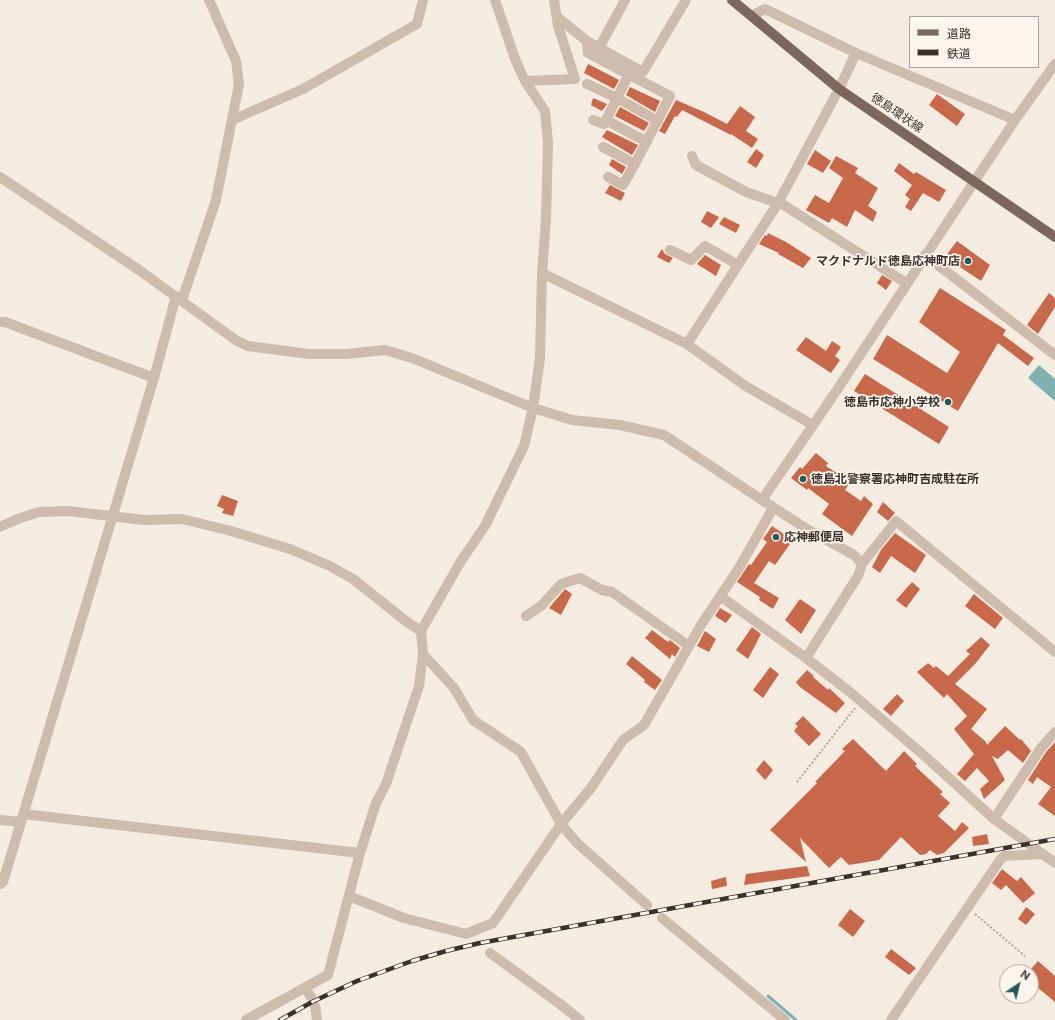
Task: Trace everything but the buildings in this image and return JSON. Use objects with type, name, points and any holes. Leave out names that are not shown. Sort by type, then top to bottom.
[{"type":"main road","name":"徳島環状線","points":[[732,0],[839,89],[1055,237]]},
{"type":"street","points":[[0,884],[3,882],[178,298],[216,200],[239,84],[236,61],[209,0]]},
{"type":"street","points":[[232,120],[302,89],[417,24],[423,0]]},
{"type":"street","points":[[246,1020],[328,975],[360,853],[376,803],[386,784],[419,686],[423,654],[422,631],[461,560],[485,526],[502,494],[524,446],[533,408],[540,358],[542,273],[546,219],[547,151],[545,111],[524,81],[495,0]]},
{"type":"street","points":[[524,81],[575,79],[558,26],[554,0]]},
{"type":"street","points":[[599,48],[625,0]]},
{"type":"street","points":[[557,17],[587,41],[643,72],[686,0]]},
{"type":"street","points":[[752,16],[765,9],[856,53],[1015,120]]},
{"type":"street","points":[[587,41],[588,53],[670,96],[623,185],[608,176]]},
{"type":"street","points":[[687,344],[779,202],[839,89],[856,53]]},
{"type":"street","points":[[762,500],[837,390],[973,182],[1055,64]]},
{"type":"street","points":[[592,120],[604,124],[629,74]]},
{"type":"street","points":[[587,84],[617,98],[658,121]]},
{"type":"street","points":[[606,120],[647,142]]},
{"type":"street","points":[[603,147],[635,164]]},
{"type":"street","points":[[692,156],[696,165],[746,192],[779,202],[906,284]]},
{"type":"street","points":[[0,177],[139,270],[237,341],[248,346],[309,354],[346,354],[384,350],[412,358],[533,408],[572,420],[620,426],[664,435],[773,508],[810,531],[854,555],[862,564]]},
{"type":"street","points":[[670,250],[691,260],[705,246],[738,265]]},
{"type":"street","points":[[925,254],[1055,355]]},
{"type":"street","points":[[542,273],[687,344],[744,385],[813,425]]},
{"type":"street","points":[[0,322],[5,322],[154,378]]},
{"type":"street","points":[[349,896],[404,918],[466,934],[493,923],[561,824],[591,788],[623,740],[644,725],[689,646],[739,568],[773,508]]},
{"type":"street","points":[[0,527],[20,518],[39,512],[68,511],[144,520],[182,518],[290,549],[330,566],[353,579],[407,622],[422,631]]},
{"type":"street","points":[[806,658],[858,576],[862,564],[896,521],[1055,652]]},
{"type":"street","points":[[526,616],[541,606],[561,584],[580,578],[602,590],[612,592],[689,646]]},
{"type":"street","points":[[720,596],[806,658],[927,758],[994,819],[1055,862]]},
{"type":"street","points":[[423,654],[454,688],[473,720],[521,752],[561,824],[577,843],[646,905]]},
{"type":"street","points":[[994,819],[1041,748],[1055,732]]},
{"type":"street","points":[[0,820],[22,818],[360,853]]},
{"type":"street","points":[[891,1020],[1000,860],[1004,856],[1042,854]]},
{"type":"street","points":[[662,918],[785,1020]]},
{"type":"street","points":[[490,953],[580,1020]]},
{"type":"street","points":[[306,988],[313,1001],[316,1020]]},
{"type":"path","points":[[797,782],[860,702]]},
{"type":"path","points":[[967,908],[1025,956]]},
{"type":"water","points":[[1039,365],[1055,379],[1055,401],[1028,378]]},
{"type":"waterway","points":[[768,996],[796,1020]]},
{"type":"railway","points":[[280,1020],[312,1002],[357,981],[412,961],[480,943],[1055,839]]},
{"type":"place","name":"マクドナルド徳島応神町店","points":[[968,261]]},
{"type":"place","name":"徳島市応神小学校","points":[[948,402]]},
{"type":"place","name":"徳島北警察署応神町吉成駐在所","points":[[803,479]]},
{"type":"place","name":"応神郵便局","points":[[776,537]]}]
